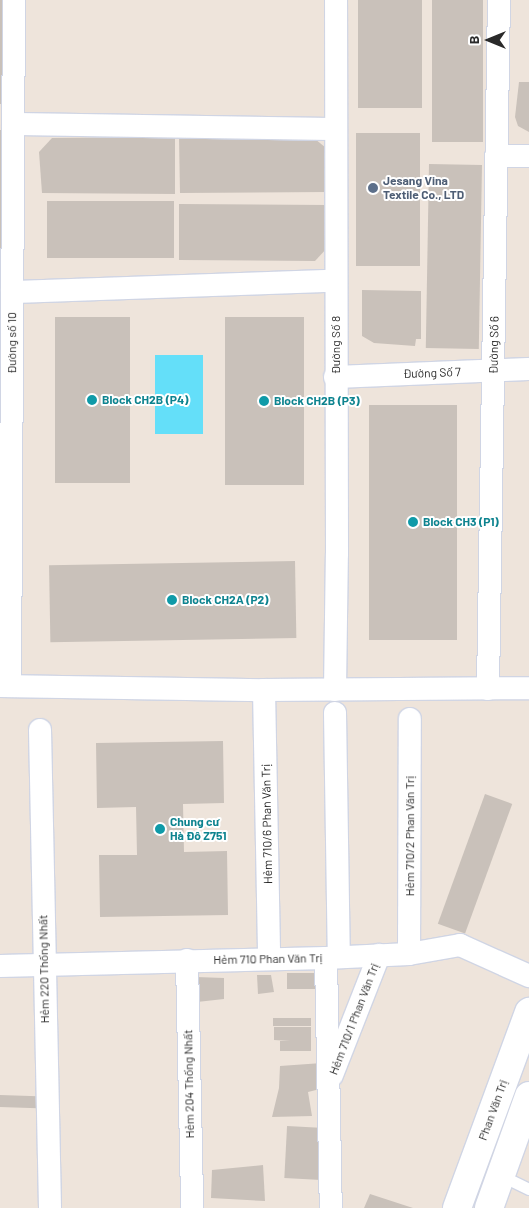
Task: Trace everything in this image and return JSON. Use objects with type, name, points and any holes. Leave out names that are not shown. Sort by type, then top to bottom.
[{"type":"main road","name":"Phan Văn Trị","points":[[457,1208],[529,1012]]},
{"type":"main road","points":[[488,1208],[529,1096]]},
{"type":"street","name":"Đường số 10","points":[[5,686],[6,372],[12,292],[14,0]]},
{"type":"street","name":"Đường Số 8","points":[[335,690],[337,554],[336,0]]},
{"type":"street","name":"Đường Số 6","points":[[488,689],[499,0]]},
{"type":"street","points":[[13,124],[336,129]]},
{"type":"street","points":[[496,156],[529,156]]},
{"type":"street","points":[[12,292],[336,281]]},
{"type":"street","name":"Đường Số 7","points":[[336,377],[529,369]]},
{"type":"street","points":[[5,686],[264,690],[529,688]]},
{"type":"street","name":"Hẻm 710/6 Phan Văn Trị","points":[[264,690],[269,958]]},
{"type":"street","name":"Hẻm 710/1 Phan Văn Trị","points":[[331,1208],[328,1084],[336,713]]},
{"type":"street","name":"Hẻm 710/2 Phan Văn Trị","points":[[409,954],[410,719]]},
{"type":"street","name":"Hẻm 220 Thống Nhất","points":[[40,730],[43,964],[50,1208]]},
{"type":"street","name":"Hẻm 710 Phan Văn Trị","points":[[0,966],[409,954],[460,945],[529,976]]},
{"type":"street","name":"Hẻm 710/1 Phan Văn Trị","points":[[328,1084],[379,955]]},
{"type":"street","name":"Hẻm 204 Thống Nhất","points":[[187,960],[192,1208]]},
{"type":"lane","points":[[500,1175],[529,1189]]},
{"type":"water","points":[[155,355],[203,355],[203,434],[155,434]]},
{"type":"building","points":[[0,0],[8,0],[8,104],[0,104]]},
{"type":"building","points":[[358,0],[422,0],[422,108],[358,108]]},
{"type":"building","points":[[432,0],[483,0],[483,142],[432,142]]},
{"type":"building","points":[[519,82],[529,82],[529,132],[518,126],[515,117]]},
{"type":"building","points":[[0,130],[10,130],[10,264],[0,264]]},
{"type":"building","points":[[356,133],[420,133],[420,266],[356,266]]},
{"type":"building","points":[[175,137],[175,194],[42,193],[39,152],[52,138]]},
{"type":"building","points":[[179,137],[315,139],[331,152],[328,192],[180,193]]},
{"type":"building","points":[[429,164],[482,165],[479,349],[426,348]]},
{"type":"building","points":[[47,201],[174,201],[174,258],[47,258]]},
{"type":"building","points":[[179,204],[327,205],[328,247],[315,261],[179,260]]},
{"type":"building","points":[[362,290],[421,291],[421,339],[416,339],[415,346],[374,343],[362,336]]},
{"type":"building","name":"Block CH2B (P4)","points":[[55,317],[130,317],[130,483],[55,483]]},
{"type":"building","name":"Block CH2B (P3)","points":[[225,317],[304,317],[304,485],[225,485]]},
{"type":"building","name":"Block CH3 (P1)","points":[[369,405],[457,405],[457,640],[369,640]]},
{"type":"building","name":"Block CH2A (P2)","points":[[295,561],[296,638],[50,642],[49,565]]},
{"type":"building","name":"Chung cư Hà Đô Z751","points":[[223,741],[224,803],[183,804],[184,852],[227,851],[228,915],[100,917],[99,855],[137,855],[136,807],[97,808],[96,743]]},
{"type":"building","points":[[485,794],[512,804],[465,934],[438,924]]},
{"type":"building","points":[[287,973],[316,973],[316,989],[287,989]]},
{"type":"building","points":[[257,975],[271,975],[274,992],[258,994]]},
{"type":"building","points":[[196,977],[224,978],[224,999],[197,1002]]},
{"type":"building","points":[[273,1018],[311,1018],[311,1026],[273,1026]]},
{"type":"building","points":[[274,1027],[311,1027],[311,1051],[280,1051],[280,1041],[290,1041],[274,1040]]},
{"type":"building","points":[[322,1063],[320,1089],[308,1092],[312,1116],[272,1117],[279,1088],[280,1066]]},
{"type":"building","points":[[0,1095],[38,1096],[38,1108],[0,1107]]},
{"type":"building","points":[[287,1126],[324,1128],[321,1180],[284,1178]]},
{"type":"building","points":[[263,1165],[265,1201],[211,1198],[212,1170]]},
{"type":"building","points":[[370,1194],[413,1208],[364,1208]]},
{"type":"place","name":"Jesang Vina Textile Co., LTD","points":[[373,188]]},
{"type":"place","name":"Block CH2B (P4)","points":[[92,400]]},
{"type":"place","name":"Block CH2B (P3)","points":[[264,401]]},
{"type":"place","name":"Block CH3 (P1)","points":[[413,522]]},
{"type":"place","name":"Block CH2A (P2)","points":[[172,600]]},
{"type":"place","name":"Chung cư Hà Đô Z751","points":[[160,829]]}]
